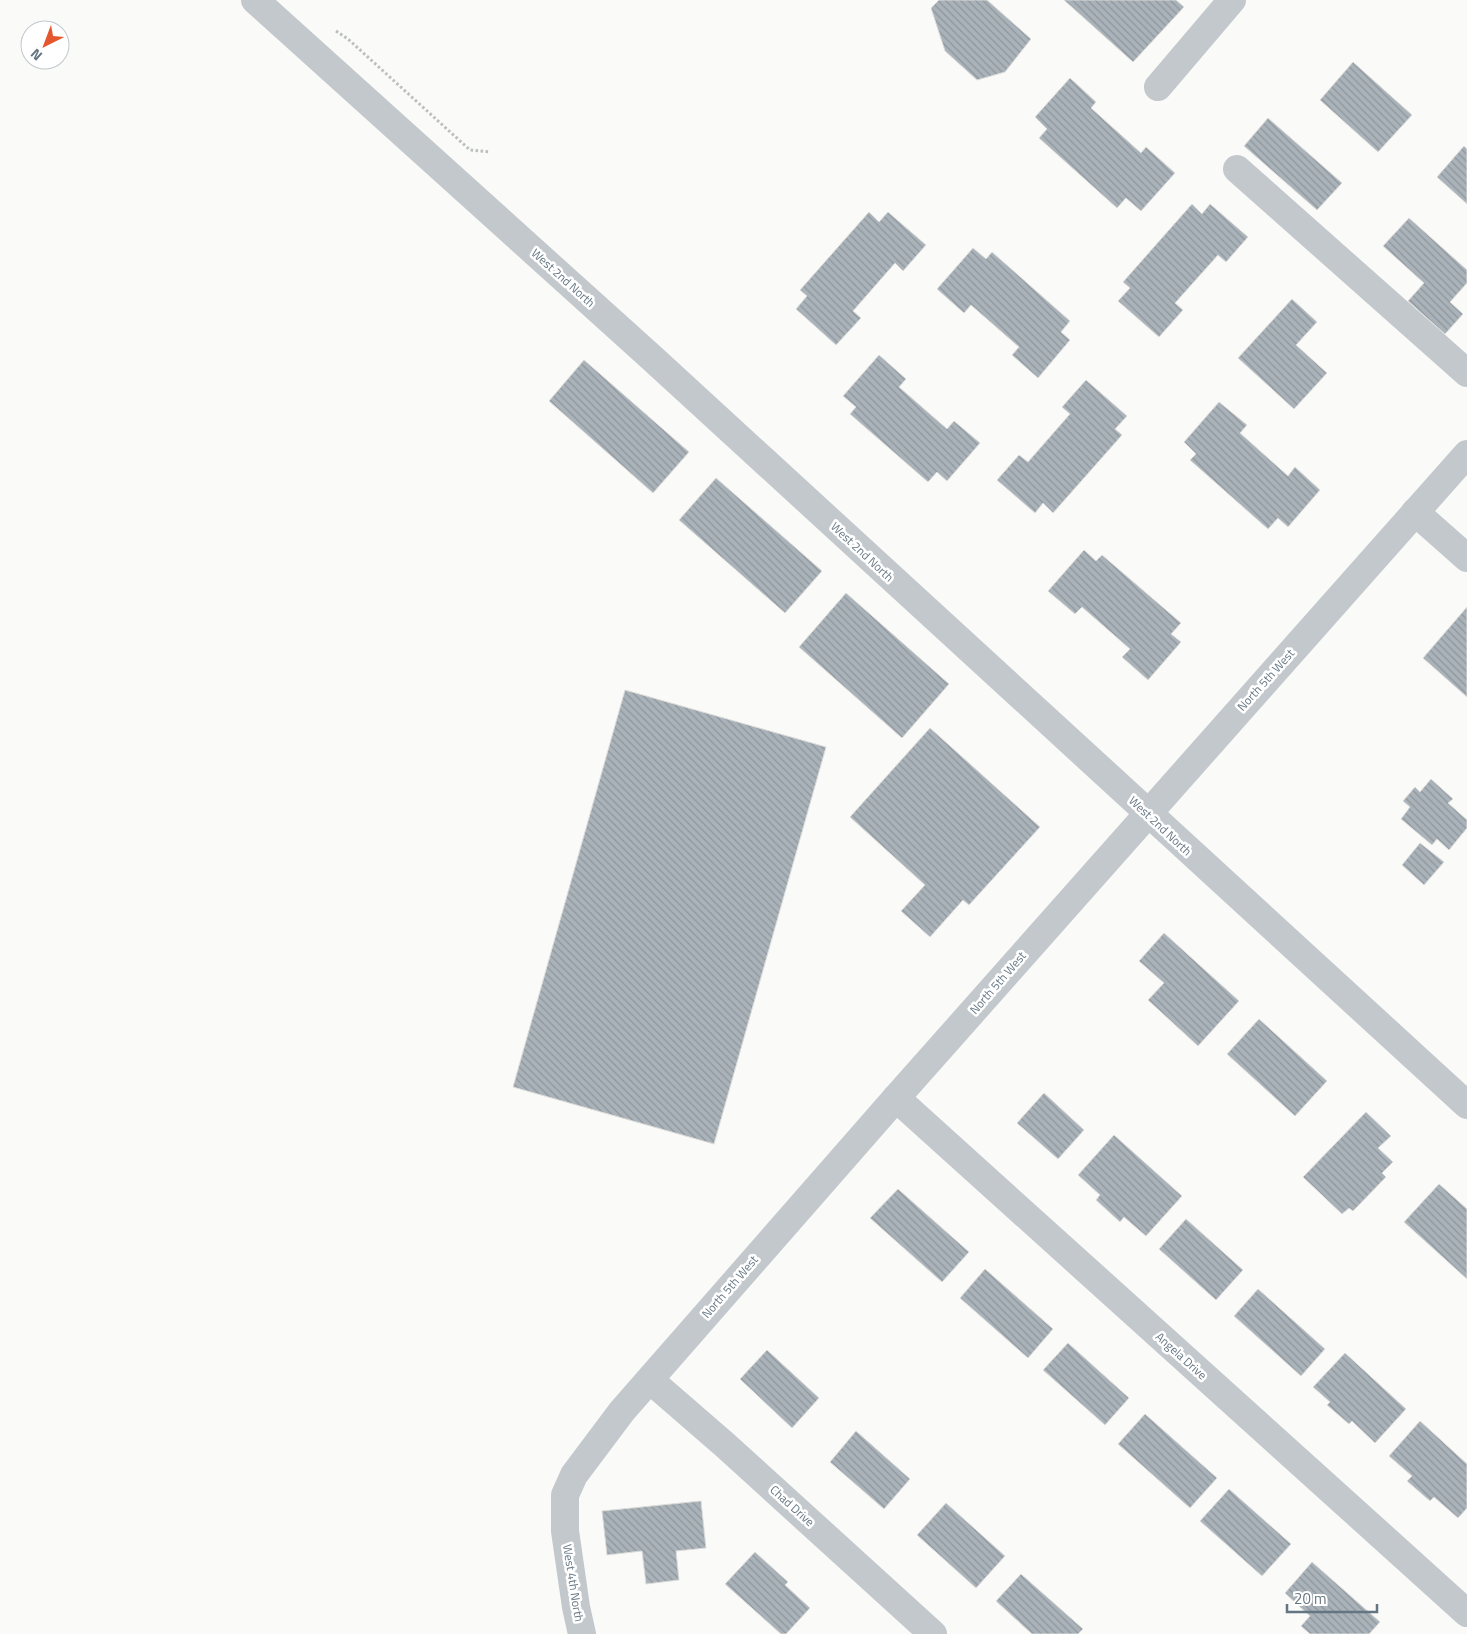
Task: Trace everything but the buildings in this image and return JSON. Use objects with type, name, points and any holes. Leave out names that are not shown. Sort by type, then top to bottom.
[{"type":"street","name":"West 2nd North","points":[[256,0],[644,351],[1147,814],[1467,1105]]},
{"type":"street","points":[[1158,87],[1232,0]]},
{"type":"street","points":[[1237,169],[1467,373]]},
{"type":"street","name":"North 5th West","points":[[565,1531],[565,1495],[574,1475],[622,1410],[1467,454]]},
{"type":"street","points":[[1415,512],[1467,558]]},
{"type":"street","name":"Angela Drive","points":[[896,1098],[1467,1613]]},
{"type":"street","name":"Chad Drive","points":[[650,1380],[725,1445],[933,1634]]},
{"type":"street","name":"West 4th North","points":[[565,1531],[576,1607],[582,1634]]},
{"type":"path","points":[[331,28],[348,39],[470,150],[490,152]]}]
